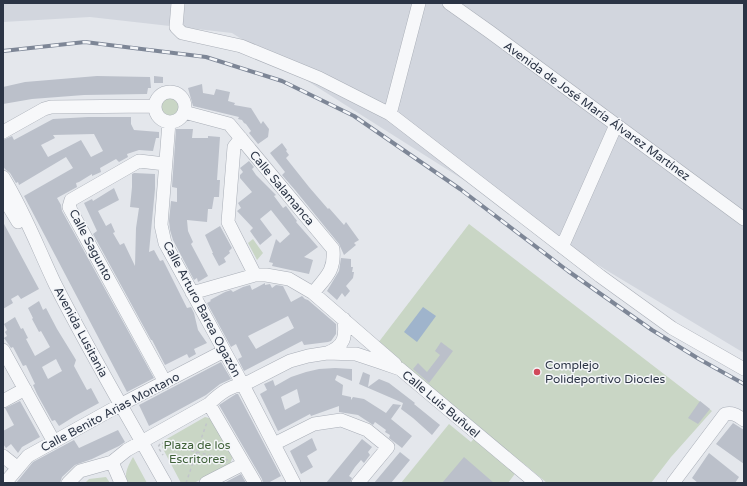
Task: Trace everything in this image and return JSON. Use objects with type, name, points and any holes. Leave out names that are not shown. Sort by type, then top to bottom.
[{"type":"street","points":[[178,3],[176,27],[182,33],[241,46],[319,78],[390,114],[562,247],[672,328],[744,369]]},
{"type":"street","points":[[390,114],[419,3]]},
{"type":"street","name":"Avenida de José María Álvarez Martínez","points":[[449,3],[744,219]]},
{"type":"street","points":[[170,92],[179,96],[183,101],[185,106],[184,112],[179,119],[169,122],[164,121],[158,118],[154,106],[159,96],[170,92]]},
{"type":"street","points":[[3,132],[44,109],[51,107],[154,106]]},
{"type":"street","name":"Calle Salamanca","points":[[184,112],[229,124],[333,249],[334,258],[332,269],[313,293]]},
{"type":"street","name":"Calle Arturo Barea Ogazón","points":[[169,122],[161,225],[165,243],[274,444],[289,481]]},
{"type":"street","points":[[562,247],[616,125]]},
{"type":"street","points":[[241,138],[234,147],[228,222],[255,275]]},
{"type":"street","name":"Calle Sagunto","points":[[165,164],[139,161],[71,200],[69,207],[165,382]]},
{"type":"street","name":"Avenida Lusitania","points":[[3,177],[24,215],[60,292],[120,405],[165,483]]},
{"type":"street","points":[[3,197],[60,292]]},
{"type":"street","points":[[192,293],[255,275],[266,275],[289,279],[313,293],[400,369]]},
{"type":"street","points":[[327,353],[336,350],[342,343],[345,334],[344,319]]},
{"type":"street","points":[[3,350],[54,442]]},
{"type":"street","name":"Calle Benito Arias Montano","points":[[5,483],[28,456],[120,405],[224,351]]},
{"type":"street","name":"Calle Luis Buñuel","points":[[243,385],[290,361],[327,353],[356,354],[400,369],[536,483]]},
{"type":"street","points":[[78,483],[87,474],[112,462],[127,450],[142,441],[209,404],[220,402],[241,391],[243,385]]},
{"type":"street","points":[[3,401],[25,390]]},
{"type":"street","points":[[209,404],[237,462],[254,483]]},
{"type":"street","points":[[678,481],[725,414],[730,413],[737,415],[744,420]]},
{"type":"street","points":[[274,444],[314,424],[341,420],[367,430],[388,447],[358,483]]},
{"type":"street","points":[[3,456],[18,468]]},
{"type":"street","points":[[68,483],[80,471],[112,462]]},
{"type":"street","points":[[112,462],[121,483]]},
{"type":"street","points":[[206,483],[237,462]]},
{"type":"path","points":[[186,483],[209,418]]},
{"type":"path","points":[[162,440],[160,443],[237,462]]},
{"type":"shaded area","points":[[3,3],[744,3],[744,353],[606,270],[232,33],[90,17],[3,22]]},
{"type":"green space","points":[[170,97],[177,100],[180,107],[177,114],[170,117],[163,114],[160,107],[163,100]]},
{"type":"green space","name":"Complejo Polideportivo Diocles","points":[[469,224],[712,411],[671,457],[651,483],[547,483],[523,463],[508,483],[401,483],[449,424],[471,442],[482,429],[378,343]]},
{"type":"green space","points":[[253,239],[263,253],[257,260],[248,243]]},
{"type":"green space","name":"Plaza de los Escritores","points":[[205,417],[213,419],[233,456],[230,464],[194,483],[181,483],[162,447],[165,440]]},
{"type":"green space","points":[[133,457],[147,483],[127,483],[126,473]]},
{"type":"green space","points":[[106,477],[110,483],[85,483],[89,479]]},
{"type":"water","points":[[423,307],[436,316],[417,342],[404,332]]},
{"type":"building","points":[[97,76],[150,77],[151,88],[148,88],[147,94],[84,95],[32,99],[3,104],[3,87],[25,82]]},
{"type":"building","points":[[154,76],[163,77],[163,83],[154,83]]},
{"type":"building","points":[[202,84],[203,93],[214,95],[216,89],[230,92],[228,101],[235,103],[234,105],[251,108],[261,124],[263,121],[269,129],[268,137],[258,144],[249,133],[251,131],[246,124],[242,120],[238,119],[239,117],[193,106],[188,88]]},
{"type":"building","points":[[131,117],[131,124],[134,130],[159,132],[159,138],[156,138],[153,151],[139,150],[127,154],[128,157],[119,162],[116,159],[100,168],[101,172],[92,176],[92,174],[76,183],[77,187],[57,198],[61,205],[62,211],[154,378],[127,392],[24,196],[73,168],[66,157],[19,185],[3,166],[3,140],[12,136],[14,140],[53,119]],"holes":[[[94,134],[103,151],[91,157],[81,140],[48,157],[41,145],[55,138],[53,135]]]},
{"type":"building","points":[[176,129],[193,129],[192,138],[208,138],[208,136],[220,137],[217,180],[220,180],[219,197],[214,197],[212,209],[208,209],[207,222],[187,220],[188,231],[193,242],[191,244],[208,276],[198,282],[197,278],[194,280],[173,240],[170,230],[169,221],[171,201],[177,202],[177,188],[172,187]]},
{"type":"building","points":[[282,143],[289,155],[286,158],[309,187],[344,225],[346,222],[359,240],[354,243],[356,245],[344,255],[339,244],[282,175],[285,172],[270,153]]},
{"type":"building","points":[[249,161],[254,167],[252,169],[256,175],[276,195],[274,196],[283,208],[286,206],[297,221],[296,222],[318,247],[304,257],[313,260],[309,274],[272,266],[273,263],[269,262],[276,239],[280,243],[290,234],[271,210],[260,219],[272,235],[260,245],[250,231],[253,228],[237,211],[241,208],[238,203],[252,192],[240,178],[240,175],[243,172],[240,168]]},
{"type":"building","points":[[132,174],[155,174],[149,252],[154,250],[160,261],[163,260],[187,308],[191,307],[198,330],[207,343],[194,349],[196,354],[189,358],[187,354],[165,365],[93,234],[97,231],[84,203],[92,199],[93,201],[114,188],[119,200],[98,211],[106,226],[111,223],[115,232],[113,233],[120,245],[124,243],[135,266],[136,228],[139,208],[130,207]]},
{"type":"building","points":[[3,222],[39,289],[21,299],[18,295],[11,299],[13,303],[3,309]]},
{"type":"building","points":[[220,226],[232,248],[229,251],[230,253],[224,258],[226,262],[219,266],[205,235]]},
{"type":"building","points":[[341,258],[351,259],[351,267],[353,267],[352,272],[354,272],[353,278],[346,286],[350,291],[345,297],[342,293],[337,300],[327,291],[339,271]]},
{"type":"building","points":[[265,283],[265,285],[270,284],[272,288],[276,285],[283,286],[291,302],[302,296],[336,324],[336,334],[331,341],[328,342],[304,345],[302,341],[244,371],[238,359],[242,357],[236,344],[231,347],[207,303],[211,301],[210,300],[231,290],[233,292],[250,285],[252,290]],"holes":[[[288,316],[294,328],[256,349],[248,336]]]},
{"type":"building","points":[[39,301],[43,310],[46,308],[76,360],[74,366],[87,390],[91,388],[99,403],[59,426],[55,420],[52,421],[37,394],[33,385],[35,384],[26,365],[23,366],[13,347],[11,348],[4,338],[7,336],[5,332],[7,330],[4,324],[15,317],[21,329],[23,328],[28,338],[26,339],[35,356],[50,347],[41,331],[39,332],[28,308]],"holes":[[[56,359],[62,371],[48,379],[42,367]]]},
{"type":"building","points":[[441,342],[453,351],[429,383],[413,369],[418,363],[427,372],[440,355],[435,351]]},
{"type":"building","points":[[221,362],[231,379],[220,384],[206,395],[149,426],[139,405]]},
{"type":"building","points":[[319,369],[352,369],[352,381],[337,375],[335,380],[343,385],[342,395],[351,397],[351,400],[353,397],[364,399],[386,413],[393,404],[401,405],[391,419],[412,436],[402,448],[389,438],[390,435],[385,432],[386,430],[375,422],[373,425],[358,415],[339,412],[339,406],[311,416],[310,414],[278,431],[260,394],[267,390],[264,384],[273,380],[275,386],[291,377]],"holes":[[[297,389],[300,402],[285,410],[281,397]]]},
{"type":"building","points":[[363,372],[370,375],[368,387],[379,379],[389,383],[440,425],[432,435],[401,409],[403,403],[359,384]]},
{"type":"building","points":[[238,394],[281,476],[268,483],[263,483],[219,405]]},
{"type":"building","points":[[20,401],[40,437],[22,447],[18,453],[11,444],[6,448],[3,444],[3,431],[14,425],[5,408]]},
{"type":"building","points":[[700,401],[710,409],[698,424],[688,418]]},
{"type":"building","points":[[733,423],[744,430],[744,464],[716,444]]},
{"type":"building","points":[[118,430],[125,442],[92,459],[75,465],[62,477],[60,483],[16,483],[33,462],[74,440],[79,448]]},
{"type":"building","points":[[312,438],[317,450],[307,456],[313,467],[301,474],[290,451]]},
{"type":"building","points":[[362,439],[372,447],[368,452],[370,455],[364,463],[361,460],[355,467],[349,476],[352,478],[350,483],[326,483]]},
{"type":"building","points":[[400,452],[410,460],[391,483],[374,483]]},
{"type":"building","points":[[709,453],[739,477],[735,483],[698,483],[692,478]]},
{"type":"building","points":[[464,457],[494,483],[442,483]]},
{"type":"building","points":[[241,474],[246,483],[224,483]]},
{"type":"railway","points":[[3,51],[85,42],[206,57],[282,81],[354,116],[460,189],[568,271],[652,330],[699,359],[744,384]]},
{"type":"place","name":"Complejo Polideportivo Diocles","points":[[537,372]]}]
